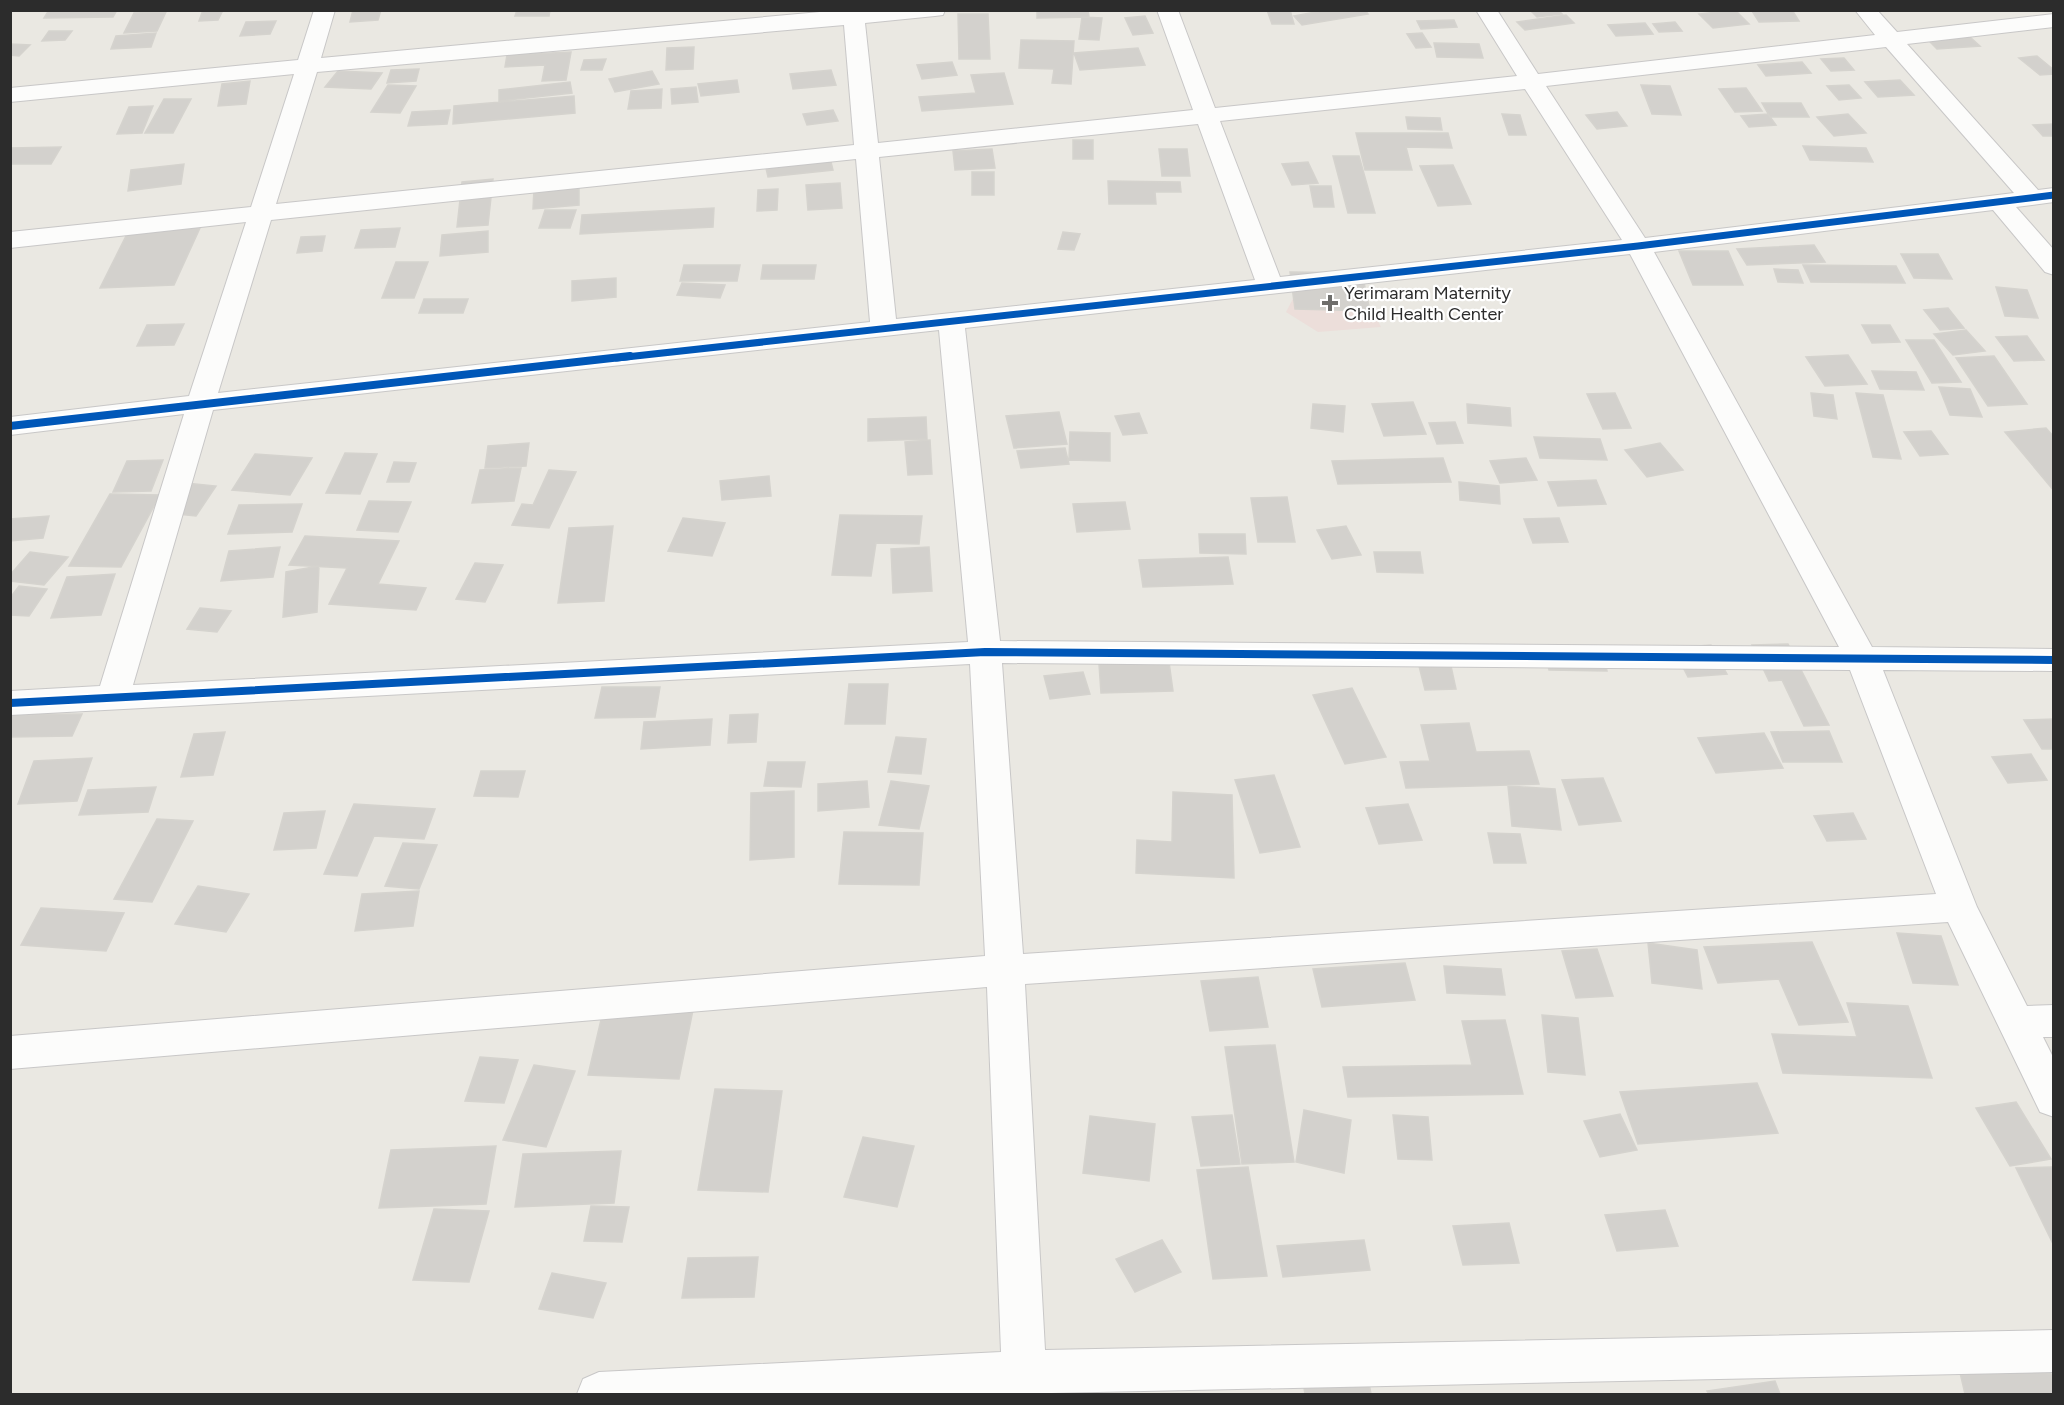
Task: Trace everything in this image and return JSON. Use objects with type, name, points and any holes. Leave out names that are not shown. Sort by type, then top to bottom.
[{"type":"street","points":[[113,697],[201,403],[325,10]]},
{"type":"street","points":[[10,96],[853,14],[935,10]]},
{"type":"street","points":[[1167,10],[1270,286]]},
{"type":"street","points":[[1486,10],[1638,246],[1862,659],[1959,907],[2054,1100]]},
{"type":"street","points":[[1865,10],[1891,40],[2043,196]]},
{"type":"street","points":[[853,14],[884,328]]},
{"type":"street","points":[[10,240],[1206,116],[2054,20]]},
{"type":"street","points":[[10,426],[201,403],[1638,246],[2043,196]]},
{"type":"street","points":[[1999,202],[2054,267]]},
{"type":"street","points":[[951,321],[985,652],[1005,970],[1024,1372]]},
{"type":"street","points":[[10,703],[985,652],[2054,660]]},
{"type":"street","points":[[10,1053],[1005,970],[1959,907]]},
{"type":"street","points":[[2016,1022],[2054,1021]]},
{"type":"street","points":[[599,1395],[1024,1372],[2054,1352]]},
{"type":"shaded area","name":"Yerimaram Maternity Child Health Center","points":[[1358,283],[1381,327],[1318,332],[1286,312],[1296,293]]},
{"type":"building","points":[[49,10],[117,10],[113,17],[44,18]]},
{"type":"building","points":[[203,10],[223,10],[218,20],[199,21]]},
{"type":"building","points":[[353,10],[381,10],[378,20],[350,22]]},
{"type":"building","points":[[517,10],[550,10],[549,16],[515,16]]},
{"type":"building","points":[[1037,10],[1088,10],[1089,17],[1037,18]]},
{"type":"building","points":[[1267,10],[1290,10],[1294,24],[1272,24]]},
{"type":"building","points":[[1326,10],[1365,10],[1368,14],[1302,25],[1294,16]]},
{"type":"building","points":[[1530,10],[1558,10],[1562,14],[1537,17]]},
{"type":"building","points":[[1735,10],[1749,24],[1713,28],[1699,14]]},
{"type":"building","points":[[1792,10],[1799,21],[1759,22],[1752,11]]},
{"type":"building","points":[[166,12],[157,31],[124,33],[134,13]]},
{"type":"building","points":[[958,14],[988,14],[990,59],[959,59]]},
{"type":"building","points":[[1566,15],[1574,23],[1525,30],[1517,22]]},
{"type":"building","points":[[1145,16],[1153,33],[1133,35],[1125,18]]},
{"type":"building","points":[[1082,17],[1102,18],[1099,40],[1079,39]]},
{"type":"building","points":[[1454,20],[1457,27],[1421,29],[1417,21]]},
{"type":"building","points":[[276,21],[270,34],[240,36],[246,22]]},
{"type":"building","points":[[1675,22],[1682,31],[1659,32],[1653,24]]},
{"type":"building","points":[[1645,23],[1653,34],[1616,36],[1608,25]]},
{"type":"building","points":[[49,31],[72,31],[65,40],[42,41]]},
{"type":"building","points":[[156,33],[151,47],[111,49],[116,36]]},
{"type":"building","points":[[1422,33],[1431,47],[1416,48],[1407,34]]},
{"type":"building","points":[[1970,37],[1980,46],[1937,49],[1928,40]]},
{"type":"building","points":[[1021,40],[1074,41],[1071,84],[1052,83],[1054,69],[1019,68]]},
{"type":"building","points":[[1434,43],[1479,44],[1483,58],[1437,57]]},
{"type":"building","points":[[10,44],[30,45],[19,56],[10,55]]},
{"type":"building","points":[[694,47],[693,69],[666,70],[667,48]]},
{"type":"building","points":[[1138,48],[1145,65],[1080,70],[1074,53]]},
{"type":"building","points":[[571,52],[566,80],[542,81],[545,65],[505,67],[507,55]]},
{"type":"building","points":[[2037,56],[2054,70],[2054,74],[2040,75],[2019,58]]},
{"type":"building","points":[[1844,58],[1854,70],[1831,71],[1821,59]]},
{"type":"building","points":[[606,59],[602,70],[581,70],[584,60]]},
{"type":"building","points":[[952,62],[957,75],[922,79],[917,65]]},
{"type":"building","points":[[1802,62],[1811,73],[1766,76],[1758,65]]},
{"type":"building","points":[[419,69],[416,81],[387,83],[391,70]]},
{"type":"building","points":[[831,70],[836,85],[793,89],[790,74]]},
{"type":"building","points":[[338,71],[382,73],[371,89],[325,87]]},
{"type":"building","points":[[652,71],[659,84],[615,92],[609,79]]},
{"type":"building","points":[[1004,73],[1013,104],[922,111],[919,97],[976,93],[971,75]]},
{"type":"building","points":[[737,80],[739,92],[701,96],[698,84]]},
{"type":"building","points":[[1900,80],[1914,95],[1878,97],[1865,82]]},
{"type":"building","points":[[250,81],[246,104],[218,106],[222,84]]},
{"type":"building","points":[[570,82],[572,93],[499,101],[499,90]]},
{"type":"building","points":[[388,85],[416,86],[400,113],[371,112]]},
{"type":"building","points":[[1641,85],[1670,86],[1681,115],[1652,114]]},
{"type":"building","points":[[1849,85],[1861,98],[1839,100],[1827,86]]},
{"type":"building","points":[[696,87],[698,102],[672,104],[671,89]]},
{"type":"building","points":[[1746,88],[1762,111],[1735,112],[1719,89]]},
{"type":"building","points":[[662,89],[661,108],[628,109],[631,91]]},
{"type":"building","points":[[574,96],[575,113],[453,124],[454,106]]},
{"type":"building","points":[[164,99],[191,99],[173,133],[145,133]]},
{"type":"building","points":[[1762,103],[1801,103],[1809,117],[1770,117]]},
{"type":"building","points":[[153,106],[142,133],[117,134],[129,107]]},
{"type":"building","points":[[450,110],[447,124],[408,126],[412,112]]},
{"type":"building","points":[[833,110],[838,121],[807,125],[803,114]]},
{"type":"building","points":[[1617,112],[1627,126],[1597,129],[1586,115]]},
{"type":"building","points":[[1502,114],[1520,115],[1526,135],[1509,135]]},
{"type":"building","points":[[1768,114],[1776,125],[1749,127],[1741,116]]},
{"type":"building","points":[[1848,114],[1866,133],[1834,136],[1817,117]]},
{"type":"building","points":[[1406,117],[1440,118],[1442,130],[1408,129]]},
{"type":"building","points":[[2054,124],[2054,136],[2043,136],[2033,125]]},
{"type":"building","points":[[1356,133],[1448,133],[1452,148],[1406,147],[1412,170],[1365,170]]},
{"type":"building","points":[[1073,140],[1093,140],[1093,159],[1073,159]]},
{"type":"building","points":[[1803,146],[1866,148],[1873,162],[1810,160]]},
{"type":"building","points":[[61,147],[51,164],[10,164],[10,148]]},
{"type":"building","points":[[992,149],[995,168],[955,170],[953,151]]},
{"type":"building","points":[[1159,149],[1187,149],[1190,176],[1162,176]]},
{"type":"building","points":[[1333,156],[1359,156],[1375,213],[1348,213]]},
{"type":"building","points":[[830,158],[833,170],[768,177],[765,164]]},
{"type":"building","points":[[1308,162],[1318,183],[1292,185],[1282,164]]},
{"type":"building","points":[[184,164],[181,184],[128,191],[131,170]]},
{"type":"building","points":[[1453,165],[1471,204],[1438,206],[1420,166]]},
{"type":"building","points":[[972,172],[994,172],[994,195],[972,195]]},
{"type":"building","points":[[493,179],[488,225],[457,227],[462,182]]},
{"type":"building","points":[[1108,181],[1180,182],[1181,192],[1155,192],[1156,204],[1109,204]]},
{"type":"building","points":[[840,183],[842,208],[808,210],[806,185]]},
{"type":"building","points":[[579,185],[579,205],[533,209],[534,189]]},
{"type":"building","points":[[1310,186],[1331,186],[1334,207],[1314,207]]},
{"type":"building","points":[[778,189],[777,210],[757,211],[758,190]]},
{"type":"building","points":[[714,208],[713,227],[580,234],[582,215]]},
{"type":"building","points":[[545,210],[576,210],[570,228],[539,228]]},
{"type":"building","points":[[200,228],[174,285],[100,288],[129,230]]},
{"type":"building","points":[[400,228],[395,247],[355,248],[361,230]]},
{"type":"building","points":[[488,231],[488,252],[440,256],[442,235]]},
{"type":"building","points":[[1063,232],[1080,234],[1074,250],[1058,249]]},
{"type":"building","points":[[325,236],[322,251],[297,253],[301,237]]},
{"type":"building","points":[[1814,245],[1825,262],[1747,265],[1737,249]]},
{"type":"building","points":[[1679,251],[1728,251],[1743,285],[1693,285]]},
{"type":"building","points":[[1901,254],[1938,254],[1952,279],[1914,278]]},
{"type":"building","points":[[396,262],[428,262],[414,298],[382,298]]},
{"type":"building","points":[[684,265],[740,265],[737,281],[680,281]]},
{"type":"building","points":[[763,265],[816,265],[814,279],[761,279]]},
{"type":"building","points":[[1803,265],[1896,266],[1905,283],[1811,282]]},
{"type":"building","points":[[1774,269],[1798,270],[1803,283],[1778,282]]},
{"type":"building","points":[[1290,272],[1362,273],[1370,311],[1295,309]]},
{"type":"building","points":[[616,278],[616,297],[572,301],[572,281]]},
{"type":"building","points":[[682,283],[725,285],[720,298],[677,295]]},
{"type":"building","points":[[1996,287],[2027,290],[2038,318],[2005,316]]},
{"type":"building","points":[[424,299],[468,299],[463,313],[419,313]]},
{"type":"building","points":[[1948,308],[1964,328],[1940,330],[1924,310]]},
{"type":"building","points":[[184,324],[174,345],[137,346],[147,325]]},
{"type":"building","points":[[1862,325],[1890,325],[1900,342],[1872,343]]},
{"type":"building","points":[[1966,330],[1985,351],[1953,355],[1934,334]]},
{"type":"building","points":[[2027,336],[2044,360],[2014,361],[1996,337]]},
{"type":"building","points":[[1906,340],[1934,340],[1961,382],[1932,383]]},
{"type":"building","points":[[1848,355],[1867,384],[1825,386],[1806,357]]},
{"type":"building","points":[[1994,356],[2027,404],[1988,406],[1956,358]]},
{"type":"building","points":[[1872,371],[1916,372],[1924,390],[1880,389]]},
{"type":"building","points":[[1939,387],[1970,389],[1982,417],[1950,415]]},
{"type":"building","points":[[1615,393],[1631,428],[1603,429],[1587,394]]},
{"type":"building","points":[[1811,393],[1833,395],[1837,419],[1814,416]]},
{"type":"building","points":[[1856,393],[1883,395],[1901,459],[1873,457]]},
{"type":"building","points":[[1413,402],[1426,434],[1384,436],[1372,404]]},
{"type":"building","points":[[1313,404],[1345,406],[1343,432],[1311,428]]},
{"type":"building","points":[[1467,404],[1510,408],[1511,426],[1468,423]]},
{"type":"building","points":[[1059,412],[1067,444],[1014,448],[1006,416]]},
{"type":"building","points":[[1139,413],[1147,433],[1123,435],[1115,416]]},
{"type":"building","points":[[926,417],[927,439],[868,441],[868,419]]},
{"type":"building","points":[[1455,422],[1463,443],[1437,444],[1429,423]]},
{"type":"building","points":[[2046,428],[2054,437],[2054,491],[2005,432]]},
{"type":"building","points":[[1931,431],[1948,454],[1920,456],[1904,432]]},
{"type":"building","points":[[1070,432],[1110,433],[1110,461],[1069,460]]},
{"type":"building","points":[[1534,437],[1600,439],[1607,460],[1540,458]]},
{"type":"building","points":[[930,440],[932,474],[908,475],[905,442]]},
{"type":"building","points":[[529,443],[526,466],[485,468],[488,446]]},
{"type":"building","points":[[1660,443],[1683,470],[1647,477],[1625,450]]},
{"type":"building","points":[[1065,448],[1069,464],[1021,468],[1017,451]]},
{"type":"building","points":[[345,453],[377,454],[360,494],[326,493]]},
{"type":"building","points":[[255,454],[312,458],[290,495],[232,490]]},
{"type":"building","points":[[1443,458],[1451,482],[1338,484],[1332,461]]},
{"type":"building","points":[[1526,458],[1537,480],[1500,483],[1490,461]]},
{"type":"building","points":[[163,460],[151,491],[113,492],[127,461]]},
{"type":"building","points":[[394,462],[416,463],[409,482],[387,482]]},
{"type":"building","points":[[521,468],[514,501],[472,503],[480,470]]},
{"type":"building","points":[[549,470],[576,472],[549,528],[512,525],[522,504],[533,505]]},
{"type":"building","points":[[769,476],[771,496],[722,500],[720,481]]},
{"type":"building","points":[[1596,480],[1606,504],[1558,506],[1548,482]]},
{"type":"building","points":[[176,482],[216,486],[196,516],[156,512]]},
{"type":"building","points":[[1459,482],[1499,486],[1500,504],[1460,500]]},
{"type":"building","points":[[110,494],[160,495],[121,567],[69,566]]},
{"type":"building","points":[[1287,497],[1295,542],[1258,542],[1251,498]]},
{"type":"building","points":[[369,501],[411,502],[398,532],[357,530]]},
{"type":"building","points":[[1125,502],[1130,529],[1077,532],[1073,504]]},
{"type":"building","points":[[302,504],[292,532],[228,534],[239,505]]},
{"type":"building","points":[[840,515],[922,516],[919,544],[876,543],[871,576],[832,575]]},
{"type":"building","points":[[49,516],[43,538],[10,541],[10,519]]},
{"type":"building","points":[[683,518],[725,523],[712,556],[668,551]]},
{"type":"building","points":[[1559,518],[1568,542],[1533,543],[1524,519]]},
{"type":"building","points":[[613,526],[604,601],[558,603],[569,528]]},
{"type":"building","points":[[1346,526],[1361,555],[1332,559],[1317,530]]},
{"type":"building","points":[[1199,534],[1245,534],[1246,554],[1200,553]]},
{"type":"building","points":[[305,536],[399,541],[378,584],[426,588],[416,610],[329,604],[347,568],[289,565]]},
{"type":"building","points":[[280,547],[273,577],[221,581],[229,551]]},
{"type":"building","points":[[929,547],[932,591],[893,593],[891,549]]},
{"type":"building","points":[[30,552],[68,557],[44,585],[10,581],[10,575]]},
{"type":"building","points":[[1374,552],[1420,552],[1423,573],[1377,572]]},
{"type":"building","points":[[1228,557],[1233,584],[1143,587],[1139,560]]},
{"type":"building","points":[[475,563],[503,565],[485,602],[456,599]]},
{"type":"building","points":[[319,566],[317,612],[283,617],[286,572]]},
{"type":"building","points":[[115,574],[101,615],[51,618],[67,577]]},
{"type":"building","points":[[19,586],[47,589],[29,616],[10,615],[10,598]]},
{"type":"building","points":[[200,608],[231,611],[217,632],[187,629]]},
{"type":"building","points":[[1788,644],[1829,725],[1804,726],[1782,680],[1769,681],[1752,645]]},
{"type":"building","points":[[1711,645],[1727,674],[1688,677],[1673,648]]},
{"type":"building","points":[[1545,651],[1603,653],[1607,671],[1549,670]]},
{"type":"building","points":[[1449,657],[1456,689],[1425,690],[1417,658]]},
{"type":"building","points":[[1169,662],[1173,691],[1101,693],[1099,664]]},
{"type":"building","points":[[1083,672],[1090,694],[1050,699],[1044,676]]},
{"type":"building","points":[[849,684],[888,684],[885,724],[845,724]]},
{"type":"building","points":[[602,687],[660,687],[655,717],[595,718]]},
{"type":"building","points":[[1352,688],[1386,757],[1345,764],[1313,695]]},
{"type":"building","points":[[82,714],[72,736],[10,737],[10,715]]},
{"type":"building","points":[[758,714],[756,742],[728,743],[730,715]]},
{"type":"building","points":[[712,719],[710,745],[641,749],[644,722]]},
{"type":"building","points":[[2054,719],[2054,749],[2042,749],[2024,720]]},
{"type":"building","points":[[1469,723],[1476,752],[1529,751],[1539,784],[1406,788],[1400,762],[1430,761],[1421,725]]},
{"type":"building","points":[[1829,731],[1842,762],[1783,762],[1771,732]]},
{"type":"building","points":[[225,732],[213,775],[181,777],[194,734]]},
{"type":"building","points":[[1764,733],[1783,768],[1716,773],[1698,738]]},
{"type":"building","points":[[896,737],[926,739],[921,774],[888,772]]},
{"type":"building","points":[[2031,754],[2047,780],[2008,783],[1992,757]]},
{"type":"building","points":[[92,758],[77,801],[18,804],[34,761]]},
{"type":"building","points":[[768,762],[805,762],[801,787],[764,786]]},
{"type":"building","points":[[481,771],[525,771],[518,797],[474,796]]},
{"type":"building","points":[[1274,775],[1300,847],[1260,853],[1235,780]]},
{"type":"building","points":[[1603,778],[1621,821],[1579,825],[1562,780]]},
{"type":"building","points":[[867,781],[869,807],[818,811],[818,784]]},
{"type":"building","points":[[891,781],[929,786],[919,829],[879,825]]},
{"type":"building","points":[[1508,786],[1555,789],[1561,830],[1512,826]]},
{"type":"building","points":[[156,787],[148,812],[79,815],[88,790]]},
{"type":"building","points":[[794,791],[794,857],[750,860],[751,793]]},
{"type":"building","points":[[1173,792],[1232,795],[1234,878],[1136,873],[1137,840],[1172,842]]},
{"type":"building","points":[[354,804],[435,809],[424,839],[374,836],[357,876],[324,874]]},
{"type":"building","points":[[1408,804],[1422,840],[1379,844],[1366,808]]},
{"type":"building","points":[[325,811],[316,848],[274,850],[284,813]]},
{"type":"building","points":[[1853,813],[1866,839],[1827,841],[1814,816]]},
{"type":"building","points":[[157,819],[193,821],[152,902],[114,899]]},
{"type":"building","points":[[844,832],[923,833],[919,885],[839,884]]},
{"type":"building","points":[[1488,833],[1520,834],[1526,863],[1494,863]]},
{"type":"building","points":[[403,843],[437,845],[419,889],[385,886]]},
{"type":"building","points":[[198,886],[249,894],[226,932],[175,924]]},
{"type":"building","points":[[419,891],[413,926],[355,931],[362,894]]},
{"type":"building","points":[[41,908],[124,913],[106,951],[21,945]]},
{"type":"building","points":[[1897,933],[1941,936],[1958,985],[1913,983]]},
{"type":"building","points":[[1812,942],[1848,1022],[1799,1025],[1779,979],[1718,983],[1704,947]]},
{"type":"building","points":[[1648,943],[1697,950],[1702,989],[1652,983]]},
{"type":"building","points":[[1597,949],[1613,996],[1576,998],[1562,951]]},
{"type":"building","points":[[1405,963],[1415,1000],[1322,1007],[1313,969]]},
{"type":"building","points":[[1444,966],[1501,969],[1505,995],[1447,993]]},
{"type":"building","points":[[1258,977],[1268,1027],[1210,1031],[1201,981]]},
{"type":"building","points":[[1847,1003],[1908,1006],[1932,1078],[1783,1073],[1772,1034],[1857,1037]]},
{"type":"building","points":[[604,1007],[693,1010],[679,1079],[588,1075]]},
{"type":"building","points":[[1542,1015],[1578,1018],[1585,1075],[1548,1072]]},
{"type":"building","points":[[1505,1020],[1523,1094],[1348,1097],[1343,1067],[1472,1065],[1462,1021]]},
{"type":"building","points":[[1275,1045],[1294,1162],[1242,1164],[1225,1047]]},
{"type":"building","points":[[480,1057],[518,1060],[504,1103],[465,1101]]},
{"type":"building","points":[[534,1065],[575,1071],[546,1147],[503,1140]]},
{"type":"building","points":[[1757,1083],[1778,1133],[1638,1144],[1620,1092]]},
{"type":"building","points":[[715,1089],[782,1091],[768,1192],[698,1190]]},
{"type":"building","points":[[2016,1102],[2051,1159],[2010,1166],[1976,1108]]},
{"type":"building","points":[[1304,1110],[1351,1120],[1344,1173],[1296,1162]]},
{"type":"building","points":[[1620,1114],[1637,1150],[1600,1157],[1584,1121]]},
{"type":"building","points":[[1232,1115],[1240,1164],[1201,1166],[1192,1117]]},
{"type":"building","points":[[1393,1115],[1428,1117],[1432,1160],[1398,1159]]},
{"type":"building","points":[[1090,1116],[1155,1124],[1149,1181],[1083,1173]]},
{"type":"building","points":[[863,1137],[914,1146],[897,1207],[844,1197]]},
{"type":"building","points":[[496,1146],[486,1204],[379,1208],[391,1150]]},
{"type":"building","points":[[621,1151],[614,1203],[515,1207],[523,1154]]},
{"type":"building","points":[[1248,1167],[1267,1276],[1213,1279],[1197,1170]]},
{"type":"building","points":[[2052,1167],[2054,1169],[2054,1246],[2016,1168]]},
{"type":"building","points":[[591,1206],[629,1207],[622,1242],[584,1241]]},
{"type":"building","points":[[434,1209],[489,1211],[469,1282],[413,1280]]},
{"type":"building","points":[[1665,1210],[1678,1246],[1617,1251],[1605,1215]]},
{"type":"building","points":[[1509,1223],[1519,1263],[1463,1265],[1453,1226]]},
{"type":"building","points":[[1162,1240],[1181,1272],[1135,1292],[1116,1259]]},
{"type":"building","points":[[1364,1240],[1370,1270],[1283,1277],[1277,1246]]},
{"type":"building","points":[[758,1257],[754,1297],[682,1298],[688,1258]]},
{"type":"building","points":[[552,1273],[606,1283],[593,1318],[539,1309]]},
{"type":"building","points":[[1958,1364],[2051,1374],[2054,1394],[1965,1394]]},
{"type":"building","points":[[1366,1367],[1371,1394],[1305,1394],[1301,1371]]},
{"type":"building","points":[[1775,1381],[1780,1394],[1709,1394],[1707,1391]]},
{"type":"cycle path","points":[[10,426],[201,403],[1638,246],[2054,195]]},
{"type":"cycle path","points":[[10,703],[985,652],[2054,660]]},
{"type":"place","name":"Yerimaram Maternity Child Health Center","points":[[1330,303]]}]
